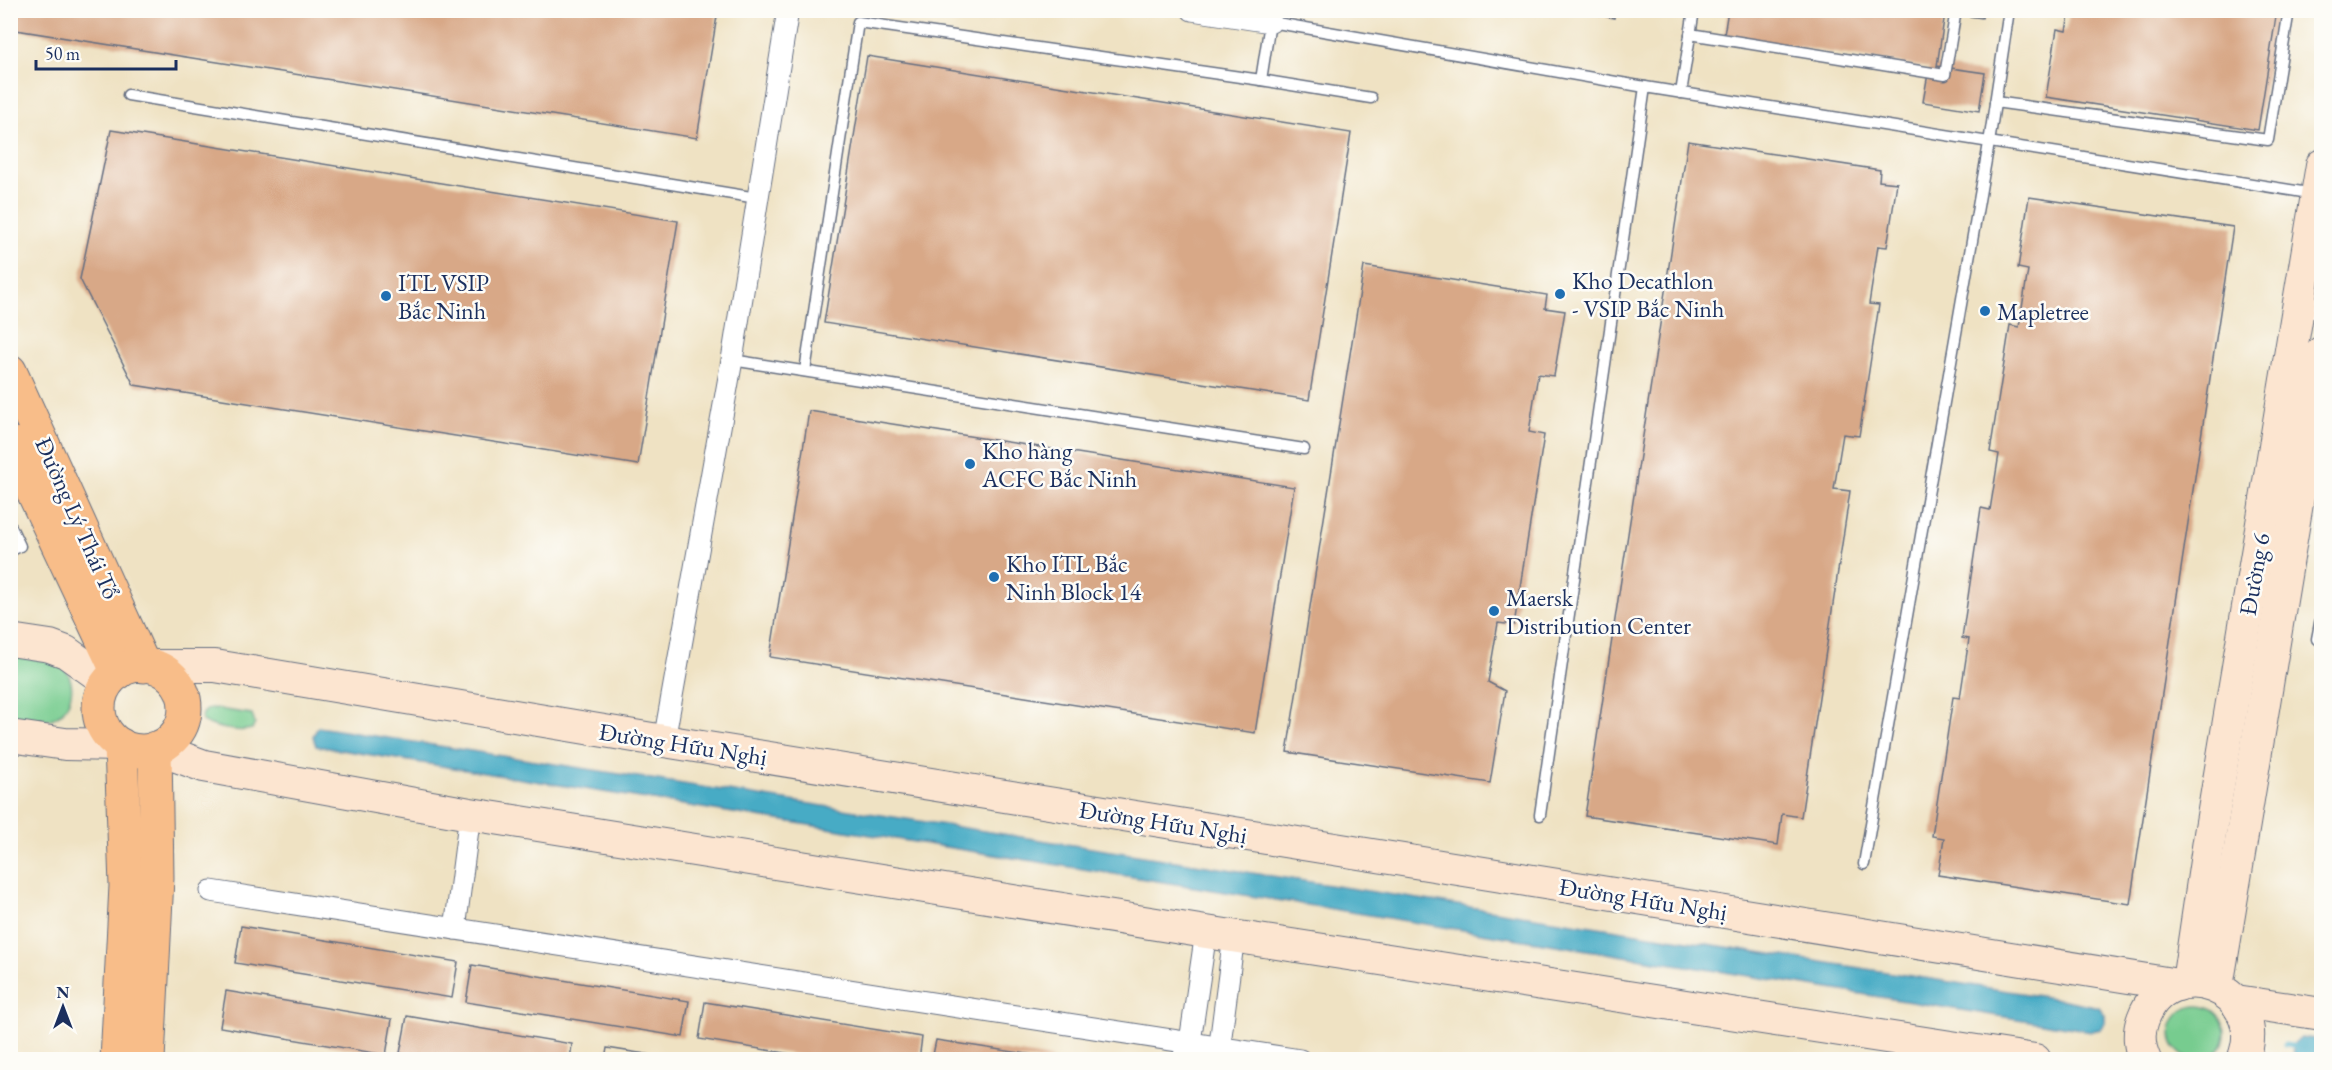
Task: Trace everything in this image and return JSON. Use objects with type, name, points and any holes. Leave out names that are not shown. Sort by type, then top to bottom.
[{"type":"main road","name":"Đường 6","points":[[2205,989],[2210,834],[2310,307],[2320,185]]},
{"type":"main road","name":"Đường 6","points":[[2205,989],[2322,352]]},
{"type":"main road","name":"Đường Lý Thái Tổ","points":[[10,371],[129,671]]},
{"type":"main road","name":"Đường Lý Thái Tổ","points":[[10,443],[129,671]]},
{"type":"main road","points":[[10,640],[50,646],[129,671],[163,671],[176,682],[184,705],[179,729],[168,741],[155,748],[141,751],[121,746],[65,744],[10,736]]},
{"type":"main road","name":"Đường Hữu Nghị","points":[[129,671],[188,664],[215,666],[664,741],[2205,989],[2322,1014]]},
{"type":"main road","points":[[117,1059],[126,886],[121,746],[106,732],[99,713],[101,693],[129,671]]},
{"type":"main road","points":[[155,748],[204,766],[470,814],[1220,934],[1927,1051],[2036,1059]]},
{"type":"main road","points":[[148,1059],[157,878],[155,748]]},
{"type":"main road","points":[[2145,1059],[2139,1039],[2140,1025],[2145,1011],[2154,1000],[2165,990],[2205,989],[2247,1024],[2249,1038],[2243,1059]]},
{"type":"street","points":[[664,741],[732,360],[788,10]]},
{"type":"street","points":[[1192,10],[1272,16]]},
{"type":"street","points":[[455,929],[470,814]]},
{"type":"street","points":[[211,891],[455,929],[1186,1051],[1300,1059]]},
{"type":"street","points":[[1186,1051],[1220,934]]},
{"type":"street","points":[[1218,1053],[1220,934]]},
{"type":"lane","points":[[1681,93],[1694,10]]},
{"type":"lane","points":[[1690,34],[1945,75],[1956,10]]},
{"type":"lane","points":[[1864,864],[1989,143],[2009,10]]},
{"type":"lane","points":[[1995,102],[2268,140],[2289,10]]},
{"type":"lane","points":[[1261,80],[1272,16],[1645,87],[1989,143],[2320,185]]},
{"type":"lane","points":[[805,372],[858,22],[1371,98]]},
{"type":"lane","points":[[1540,815],[1645,87]]},
{"type":"lane","points":[[128,95],[757,198]]},
{"type":"lane","points":[[732,360],[1304,449]]},
{"type":"lane","points":[[10,525],[20,546],[10,551]]},
{"type":"lane","points":[[2322,613],[2317,639],[2322,640]]},
{"type":"green space","points":[[10,651],[46,657],[58,663],[66,671],[72,687],[68,704],[63,712],[56,717],[39,722],[11,720]]},
{"type":"green space","points":[[211,708],[252,714],[255,724],[252,729],[240,730],[213,726],[202,721],[206,710]]},
{"type":"green space","points":[[2198,1006],[2208,1008],[2217,1014],[2223,1023],[2225,1033],[2223,1043],[2217,1052],[2208,1058],[2198,1060],[2188,1058],[2179,1052],[2173,1043],[2171,1033],[2173,1023],[2179,1014],[2188,1008]]},
{"type":"water","points":[[318,727],[2065,1000],[2099,1007],[2105,1015],[2105,1022],[2101,1029],[2092,1031],[316,746],[313,736]]},
{"type":"water","points":[[2300,1037],[2321,1040],[2321,1059],[2304,1059],[2294,1054],[2294,1044]]},
{"type":"building","points":[[10,10],[718,10],[697,138],[10,29]]},
{"type":"building","points":[[1575,10],[1615,10],[1614,18]]},
{"type":"building","points":[[1728,10],[1984,10],[1982,18],[1945,13],[1937,66],[1985,73],[1979,111],[1923,102],[1929,68],[1724,35]]},
{"type":"building","points":[[2070,10],[2277,10],[2258,130],[2046,97],[2057,29],[2066,31]]},
{"type":"building","points":[[867,56],[1351,133],[1309,400],[824,323]]},
{"type":"building","points":[[111,130],[678,221],[638,465],[134,385],[80,279]]},
{"type":"building","points":[[1688,141],[1880,170],[1879,181],[1897,183],[1887,247],[1878,246],[1869,304],[1879,305],[1859,436],[1843,434],[1834,489],[1850,491],[1801,817],[1782,814],[1778,845],[1585,816]]},
{"type":"building","points":[[2029,197],[2233,227],[2130,904],[1938,875],[1944,838],[1932,836],[1953,697],[1960,698],[1969,639],[1962,638],[1981,508],[1990,510],[1999,454],[1990,452],[2010,325],[2019,327],[2028,270],[2018,268]]},
{"type":"building","points":[[1364,266],[1547,295],[1545,308],[1565,311],[1554,376],[1538,374],[1529,432],[1544,435],[1514,625],[1498,623],[1488,682],[1505,691],[1490,783],[1287,752]]},
{"type":"building","points":[[809,411],[1294,487],[1255,733],[770,657]]},
{"type":"building","points":[[241,926],[458,962],[452,998],[235,963]]},
{"type":"building","points":[[472,965],[689,1001],[683,1037],[466,1002]]},
{"type":"building","points":[[226,991],[392,1019],[386,1055],[220,1027]]},
{"type":"building","points":[[705,1002],[922,1037],[919,1060],[828,1060],[699,1039]]},
{"type":"building","points":[[407,1016],[572,1044],[570,1060],[438,1060],[400,1053]]},
{"type":"building","points":[[936,1040],[1052,1058],[1052,1060],[932,1060]]},
{"type":"building","points":[[607,1048],[671,1058],[671,1060],[605,1060]]},
{"type":"waterway","points":[[2285,1045],[2299,1047]]},
{"type":"place","name":"Kho Decathlon - VSIP Bắc Ninh","points":[[1560,294]]},
{"type":"place","name":"ITL VSIP Bắc Ninh","points":[[386,296]]},
{"type":"place","name":"Mapletree","points":[[1985,311]]},
{"type":"place","name":"Kho hàng ACFC Bắc Ninh","points":[[970,464]]},
{"type":"place","name":"Kho ITL Bắc Ninh Block 14","points":[[994,577]]},
{"type":"place","name":"Maersk Distribution Center","points":[[1494,611]]}]
